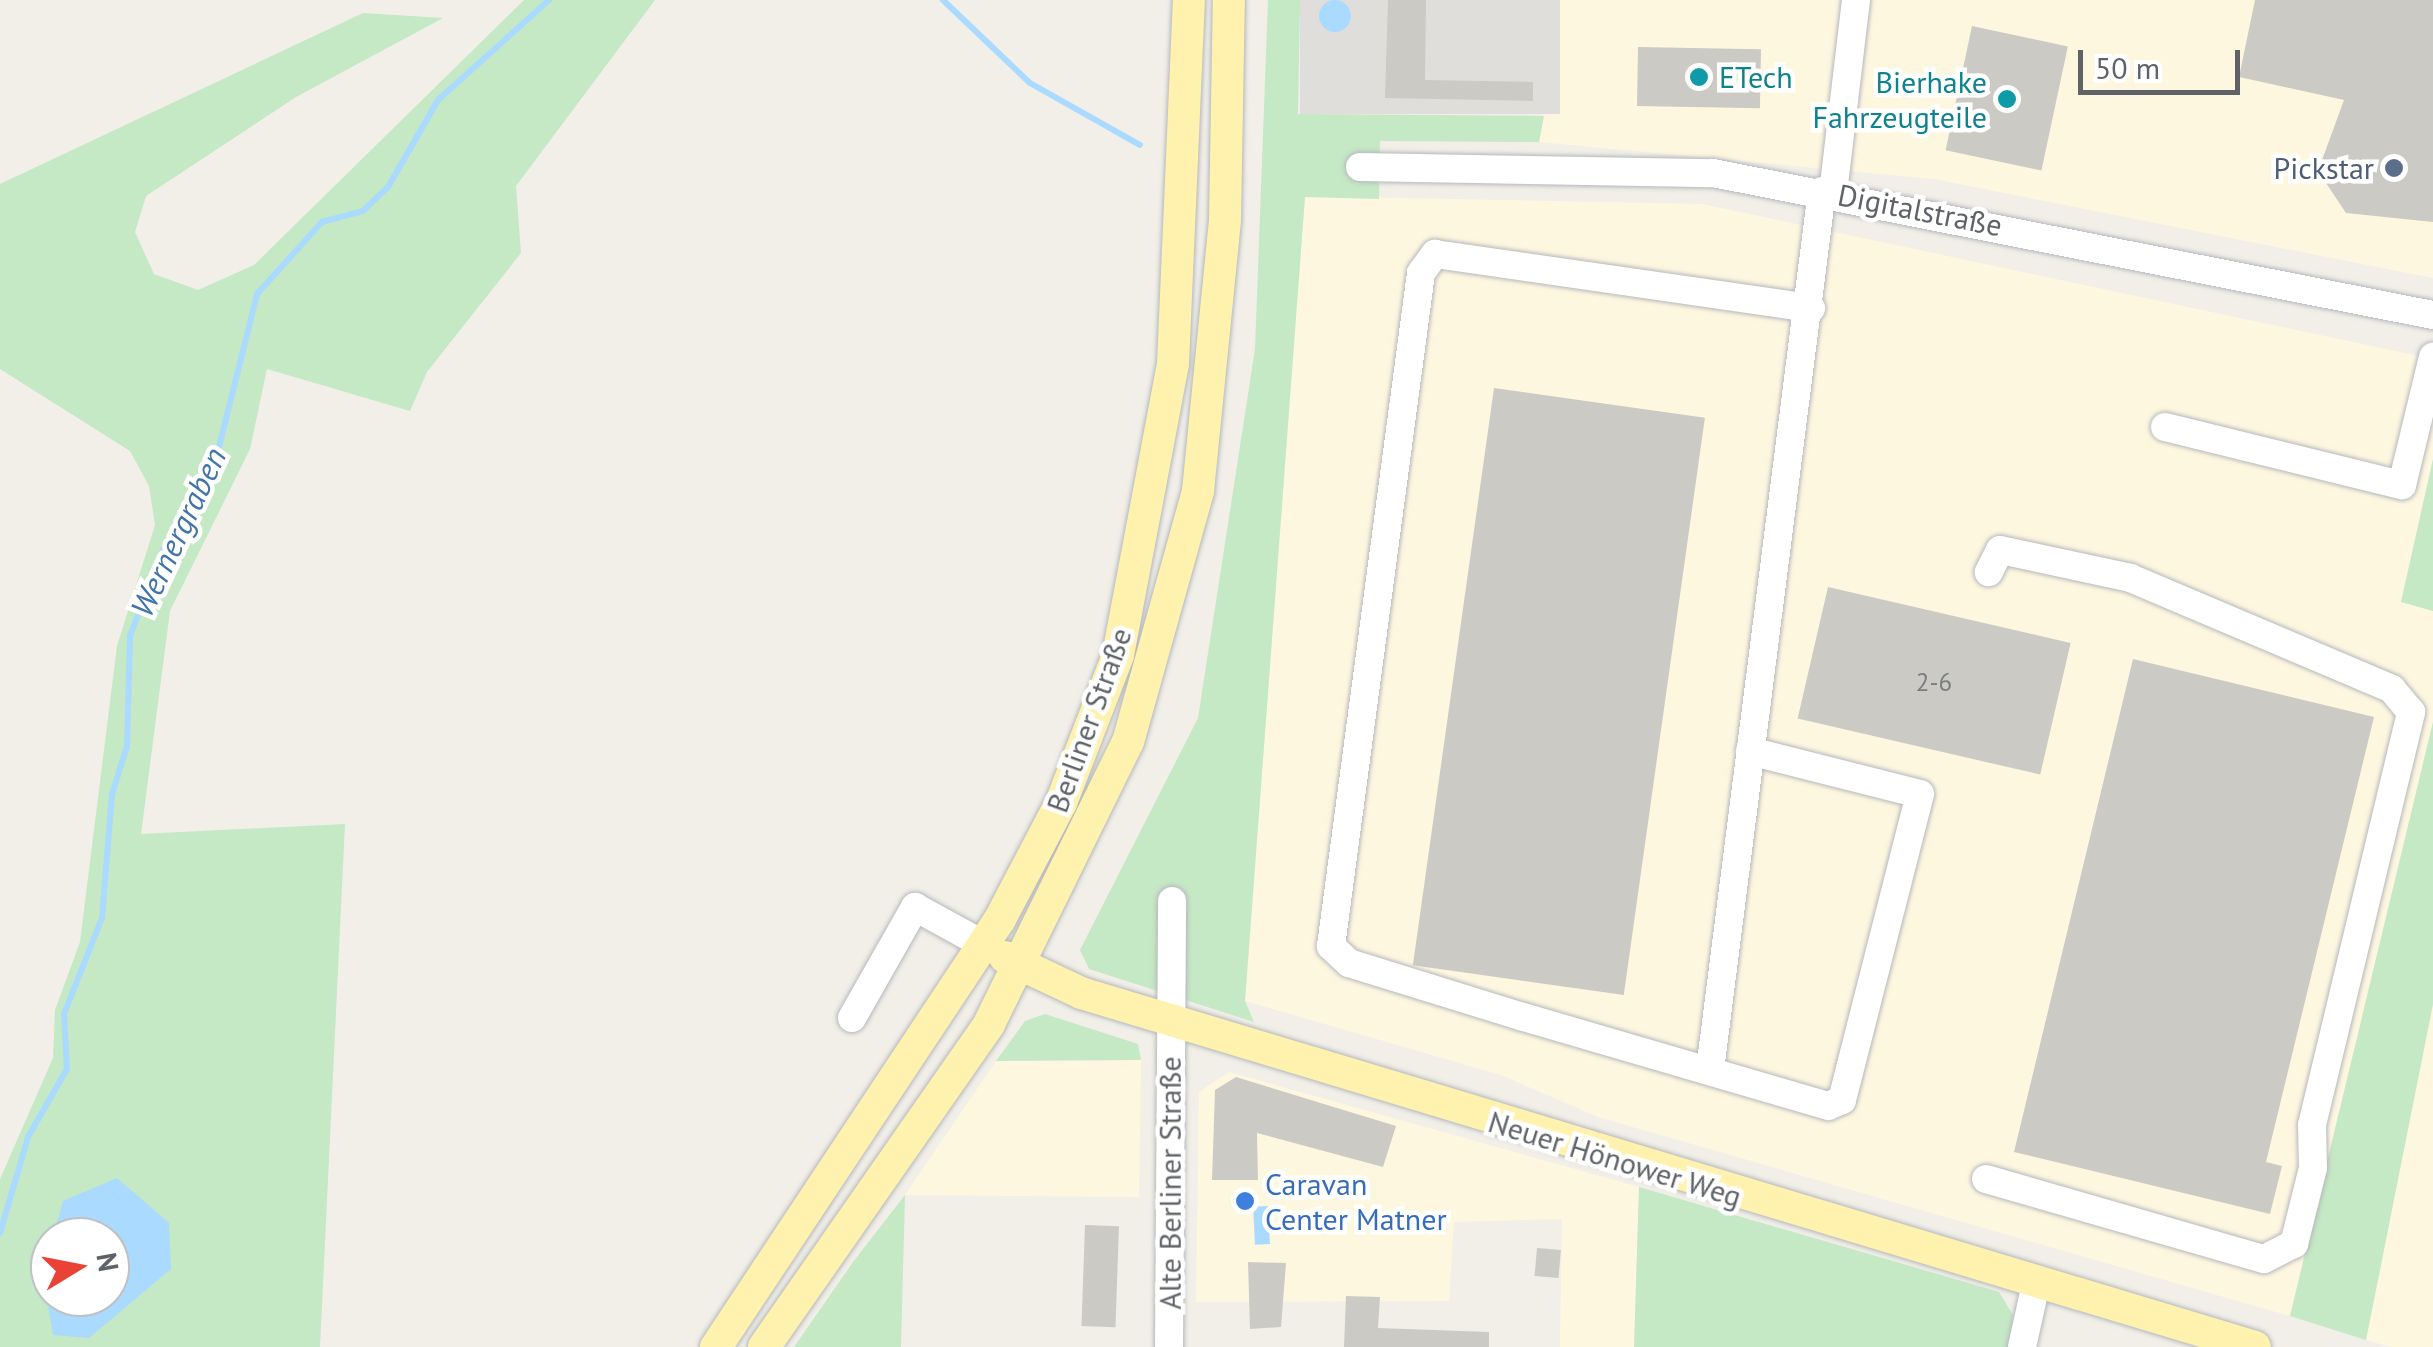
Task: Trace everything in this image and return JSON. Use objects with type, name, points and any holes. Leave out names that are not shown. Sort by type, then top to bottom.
[{"type":"main road","name":"Berliner Straße","points":[[716,1347],[984,946],[1091,730],[1145,534],[1173,364],[1189,0]]},
{"type":"main road","name":"Berliner Straße","points":[[764,1347],[919,1132],[1021,966],[1128,742],[1181,573],[1214,363],[1230,0]]},
{"type":"main road","name":"Neuer Hönower Weg","points":[[984,946],[1021,966],[1171,1020],[2255,1347]]},
{"type":"street","points":[[1710,1070],[1810,308],[1856,0]]},
{"type":"street","name":"Digitalstraße","points":[[1360,167],[1678,170],[1828,192],[2433,315]]},
{"type":"street","points":[[1750,751],[1910,788],[1920,808],[1850,1091],[1828,1106],[1349,963],[1331,946],[1421,272],[1435,254],[1810,308]]},
{"type":"street","points":[[2165,427],[2402,485],[2433,357]]},
{"type":"street","points":[[1986,1179],[2264,1259],[2294,1244],[2313,1168],[2312,1125],[2411,712],[2392,689],[2131,578],[2000,550],[1989,572]]},
{"type":"street","name":"Alte Berliner Straße","points":[[1168,1347],[1172,901]]},
{"type":"street","points":[[852,1018],[915,907],[984,946]]},
{"type":"street","points":[[2022,1347],[2036,1284]]},
{"type":"shaded area","points":[[1300,0],[1560,0],[1560,114],[1300,114]]},
{"type":"shaded area","points":[[1560,0],[2433,0],[2433,278],[1934,179],[1539,142]]},
{"type":"shaded area","points":[[1305,196],[1702,204],[2433,359],[2433,459],[2401,601],[2433,611],[2433,722],[2290,1316],[1598,1117],[1501,1075],[1245,1001]]},
{"type":"shaded area","points":[[2433,1004],[2433,1347],[2391,1347],[2366,1340]]},
{"type":"shaded area","points":[[1141,1060],[1139,1197],[905,1195],[996,1061]]},
{"type":"shaded area","points":[[1229,1072],[1639,1187],[1634,1347],[1560,1347],[1562,1219],[1454,1222],[1449,1301],[1196,1302],[1199,1092]]},
{"type":"green space","points":[[524,0],[655,0],[516,186],[521,253],[427,372],[410,411],[267,369],[250,449],[170,611],[141,834],[345,824],[320,1347],[0,1347],[0,1179],[53,1058],[55,1010],[80,942],[117,646],[155,525],[149,486],[130,451],[0,369],[0,184],[363,13],[443,18],[296,97],[146,196],[135,232],[154,274],[198,290],[254,265]]},
{"type":"green space","points":[[1268,0],[1300,0],[1298,114],[1544,116],[1539,142],[1380,141],[1379,199],[1305,197],[1245,1001],[1254,1022],[1089,969],[1080,950],[1198,718],[1255,349]]},
{"type":"green space","points":[[2433,459],[2433,611],[2401,602]]},
{"type":"green space","points":[[2433,722],[2433,1004],[2366,1340],[2290,1316]]},
{"type":"green space","points":[[1045,1014],[1138,1044],[1141,1060],[996,1061],[1025,1021]]},
{"type":"green space","points":[[1639,1187],[1999,1292],[2013,1315],[2009,1347],[1634,1347]]},
{"type":"green space","points":[[905,1195],[901,1347],[794,1347],[853,1262]]},
{"type":"water","points":[[1335,0],[1347,4],[1351,16],[1347,28],[1335,32],[1323,28],[1319,16],[1323,4]]},
{"type":"water","points":[[117,1178],[169,1223],[171,1269],[130,1304],[130,1217],[59,1217],[63,1201]]},
{"type":"water","points":[[1268,1206],[1270,1244],[1255,1245],[1253,1207]]},
{"type":"water","points":[[50,1317],[114,1317],[89,1338],[53,1335]]},
{"type":"building","points":[[1388,0],[1426,0],[1425,80],[1533,82],[1533,101],[1385,98]]},
{"type":"building","points":[[2255,0],[2433,0],[2433,222],[2346,213],[2318,171],[2344,100],[2239,77]]},
{"type":"building","name":"Bierhake Fahrzeugteile","points":[[1972,26],[2068,46],[2041,171],[1946,150]]},
{"type":"building","name":"ETech","points":[[1638,47],[1761,49],[1760,108],[1637,106]]},
{"type":"building","points":[[1494,388],[1705,418],[1624,995],[1413,965]]},
{"type":"building","points":[[1828,587],[2071,643],[2040,775],[1798,719]]},
{"type":"building","points":[[2133,659],[2374,717],[2266,1162],[2282,1166],[2270,1214],[2014,1152]]},
{"type":"building","points":[[1236,1077],[1396,1126],[1383,1167],[1257,1133],[1258,1180],[1212,1180],[1215,1090]]},
{"type":"building","points":[[1085,1225],[1119,1226],[1115,1327],[1081,1326]]},
{"type":"building","points":[[1537,1248],[1561,1250],[1558,1278],[1535,1276]]},
{"type":"building","points":[[1248,1262],[1286,1263],[1281,1327],[1250,1329]]},
{"type":"building","points":[[1346,1296],[1380,1297],[1378,1328],[1489,1332],[1489,1347],[1344,1347]]},
{"type":"waterway","name":"Wernergraben","points":[[0,1233],[28,1137],[67,1069],[64,1014],[102,918],[112,794],[127,746],[130,636],[162,552],[213,471],[257,294],[322,222],[363,211],[388,187],[438,100],[549,0]]},
{"type":"waterway","points":[[943,0],[1030,83],[1140,145]]},
{"type":"place","name":"ETech","points":[[1699,77]]},
{"type":"place","name":"Bierhake Fahrzeugteile","points":[[2007,99]]},
{"type":"place","name":"Pickstar","points":[[2394,168]]},
{"type":"place","name":"Caravan Center Matner","points":[[1245,1201]]}]
